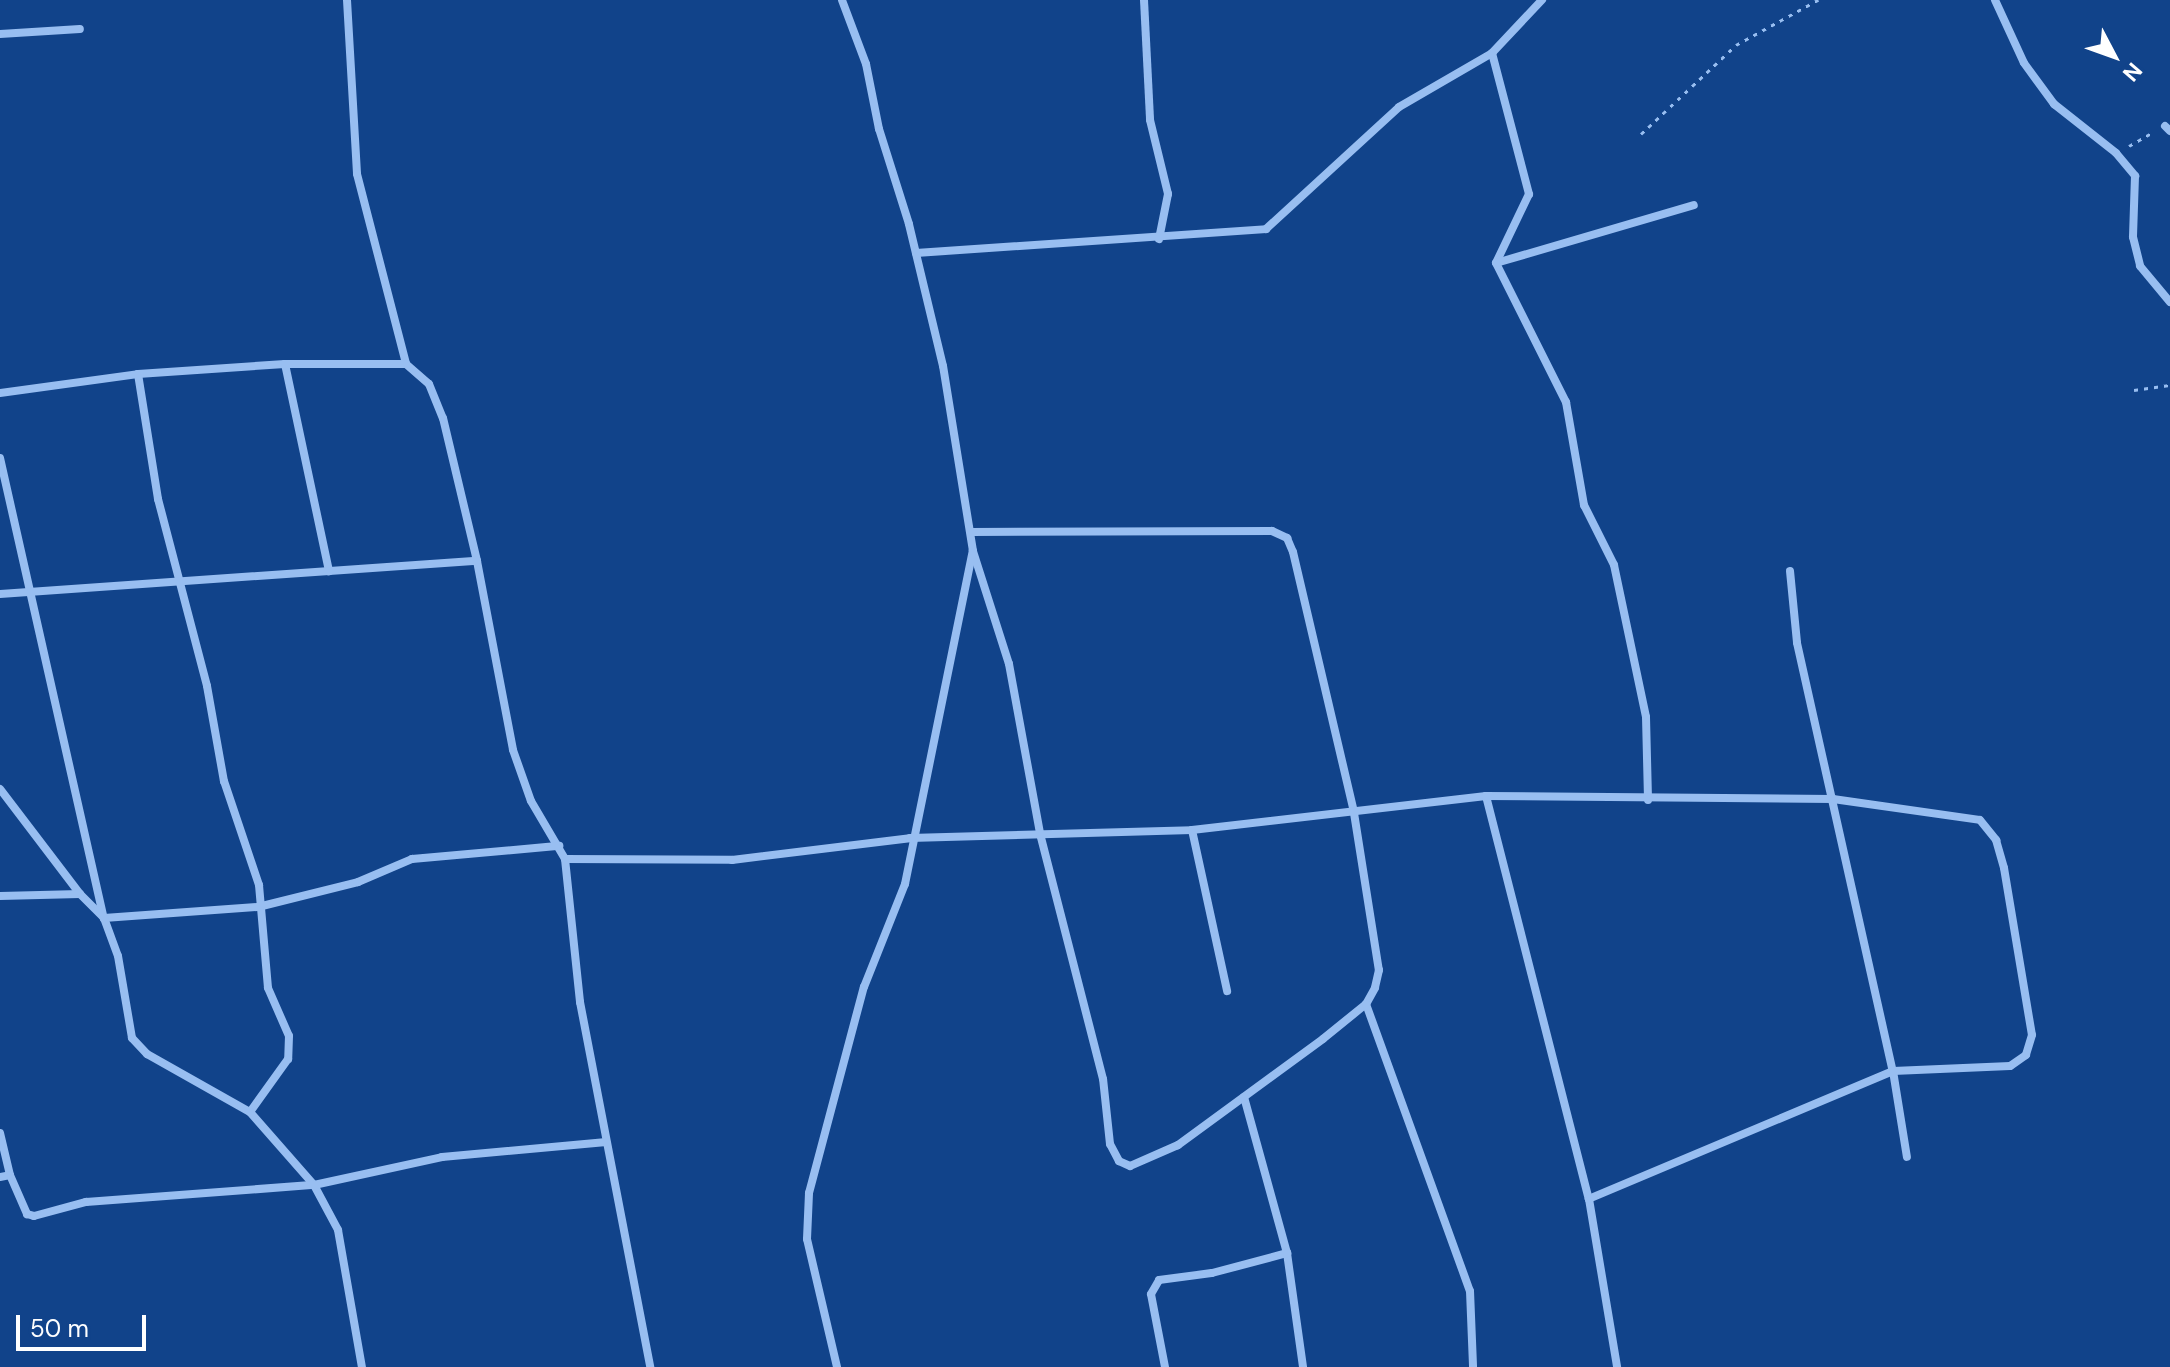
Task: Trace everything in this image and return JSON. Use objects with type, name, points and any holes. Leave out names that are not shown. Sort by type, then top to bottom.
[{"type":"street","points":[[347,0],[357,174],[406,364],[429,384],[443,418],[477,561],[513,750],[531,801],[565,859],[580,1002],[650,1367]]},
{"type":"street","points":[[842,0],[866,64],[943,366],[973,551],[1009,664],[1040,833],[1103,1079],[1110,1144],[1119,1161],[1130,1166],[1150,1160],[1244,1097],[1366,1004],[1379,970],[1354,813],[1287,538],[1272,531],[971,532]]},
{"type":"street","points":[[1144,0],[1150,120],[1168,194],[1159,239]]},
{"type":"street","points":[[916,253],[1159,239],[1266,229],[1399,107],[1492,53],[1542,0]]},
{"type":"street","points":[[1995,0],[2024,63],[2054,104],[2116,153],[2135,176],[2133,237],[2140,266],[2170,302]]},
{"type":"street","points":[[0,34],[80,29]]},
{"type":"street","points":[[1492,53],[1529,194],[1496,263]]},
{"type":"street","points":[[1496,263],[1694,205]]},
{"type":"street","points":[[1496,263],[1566,402],[1584,505],[1614,565],[1646,717],[1648,800]]},
{"type":"street","points":[[0,393],[138,374],[285,364],[406,364]]},
{"type":"street","points":[[285,364],[329,571]]},
{"type":"street","points":[[138,374],[177,582],[207,686],[224,781],[259,885],[258,907],[268,988],[289,1036],[288,1059],[250,1112]]},
{"type":"street","points":[[0,458],[104,918],[118,956],[132,1038],[147,1054],[250,1112],[314,1185],[338,1230],[362,1367]]},
{"type":"street","points":[[837,1367],[807,1239],[809,1193],[864,987],[897,912],[910,838],[954,658],[973,551]]},
{"type":"street","points":[[0,594],[477,561]]},
{"type":"street","points":[[1790,571],[1797,643],[1893,1071],[1907,1157]]},
{"type":"street","points":[[0,789],[80,894],[104,918],[258,907],[358,882],[412,859],[559,846]]},
{"type":"street","points":[[1486,796],[1589,1199],[1617,1367]]},
{"type":"street","points":[[565,859],[732,860],[910,838],[1192,830],[1486,796],[1648,800],[1833,799],[1980,820],[1996,840],[2004,868],[2032,1035],[2026,1055],[2010,1066],[1893,1071],[1589,1199]]},
{"type":"street","points":[[1192,830],[1227,991]]},
{"type":"street","points":[[0,896],[80,894]]},
{"type":"street","points":[[1366,1004],[1470,1291],[1473,1367]]},
{"type":"street","points":[[1244,1097],[1287,1253],[1303,1367]]},
{"type":"street","points":[[0,1133],[10,1175],[27,1214],[34,1216],[86,1202],[314,1185],[442,1157],[606,1142]]},
{"type":"street","points":[[0,1177],[10,1175]]},
{"type":"street","points":[[1165,1367],[1151,1294],[1159,1280],[1212,1273],[1287,1253]]},
{"type":"path","points":[[1641,134],[1736,45],[1818,0]]},
{"type":"path","points":[[2116,153],[2168,128]]},
{"type":"path","points":[[2134,390],[2170,385]]}]
